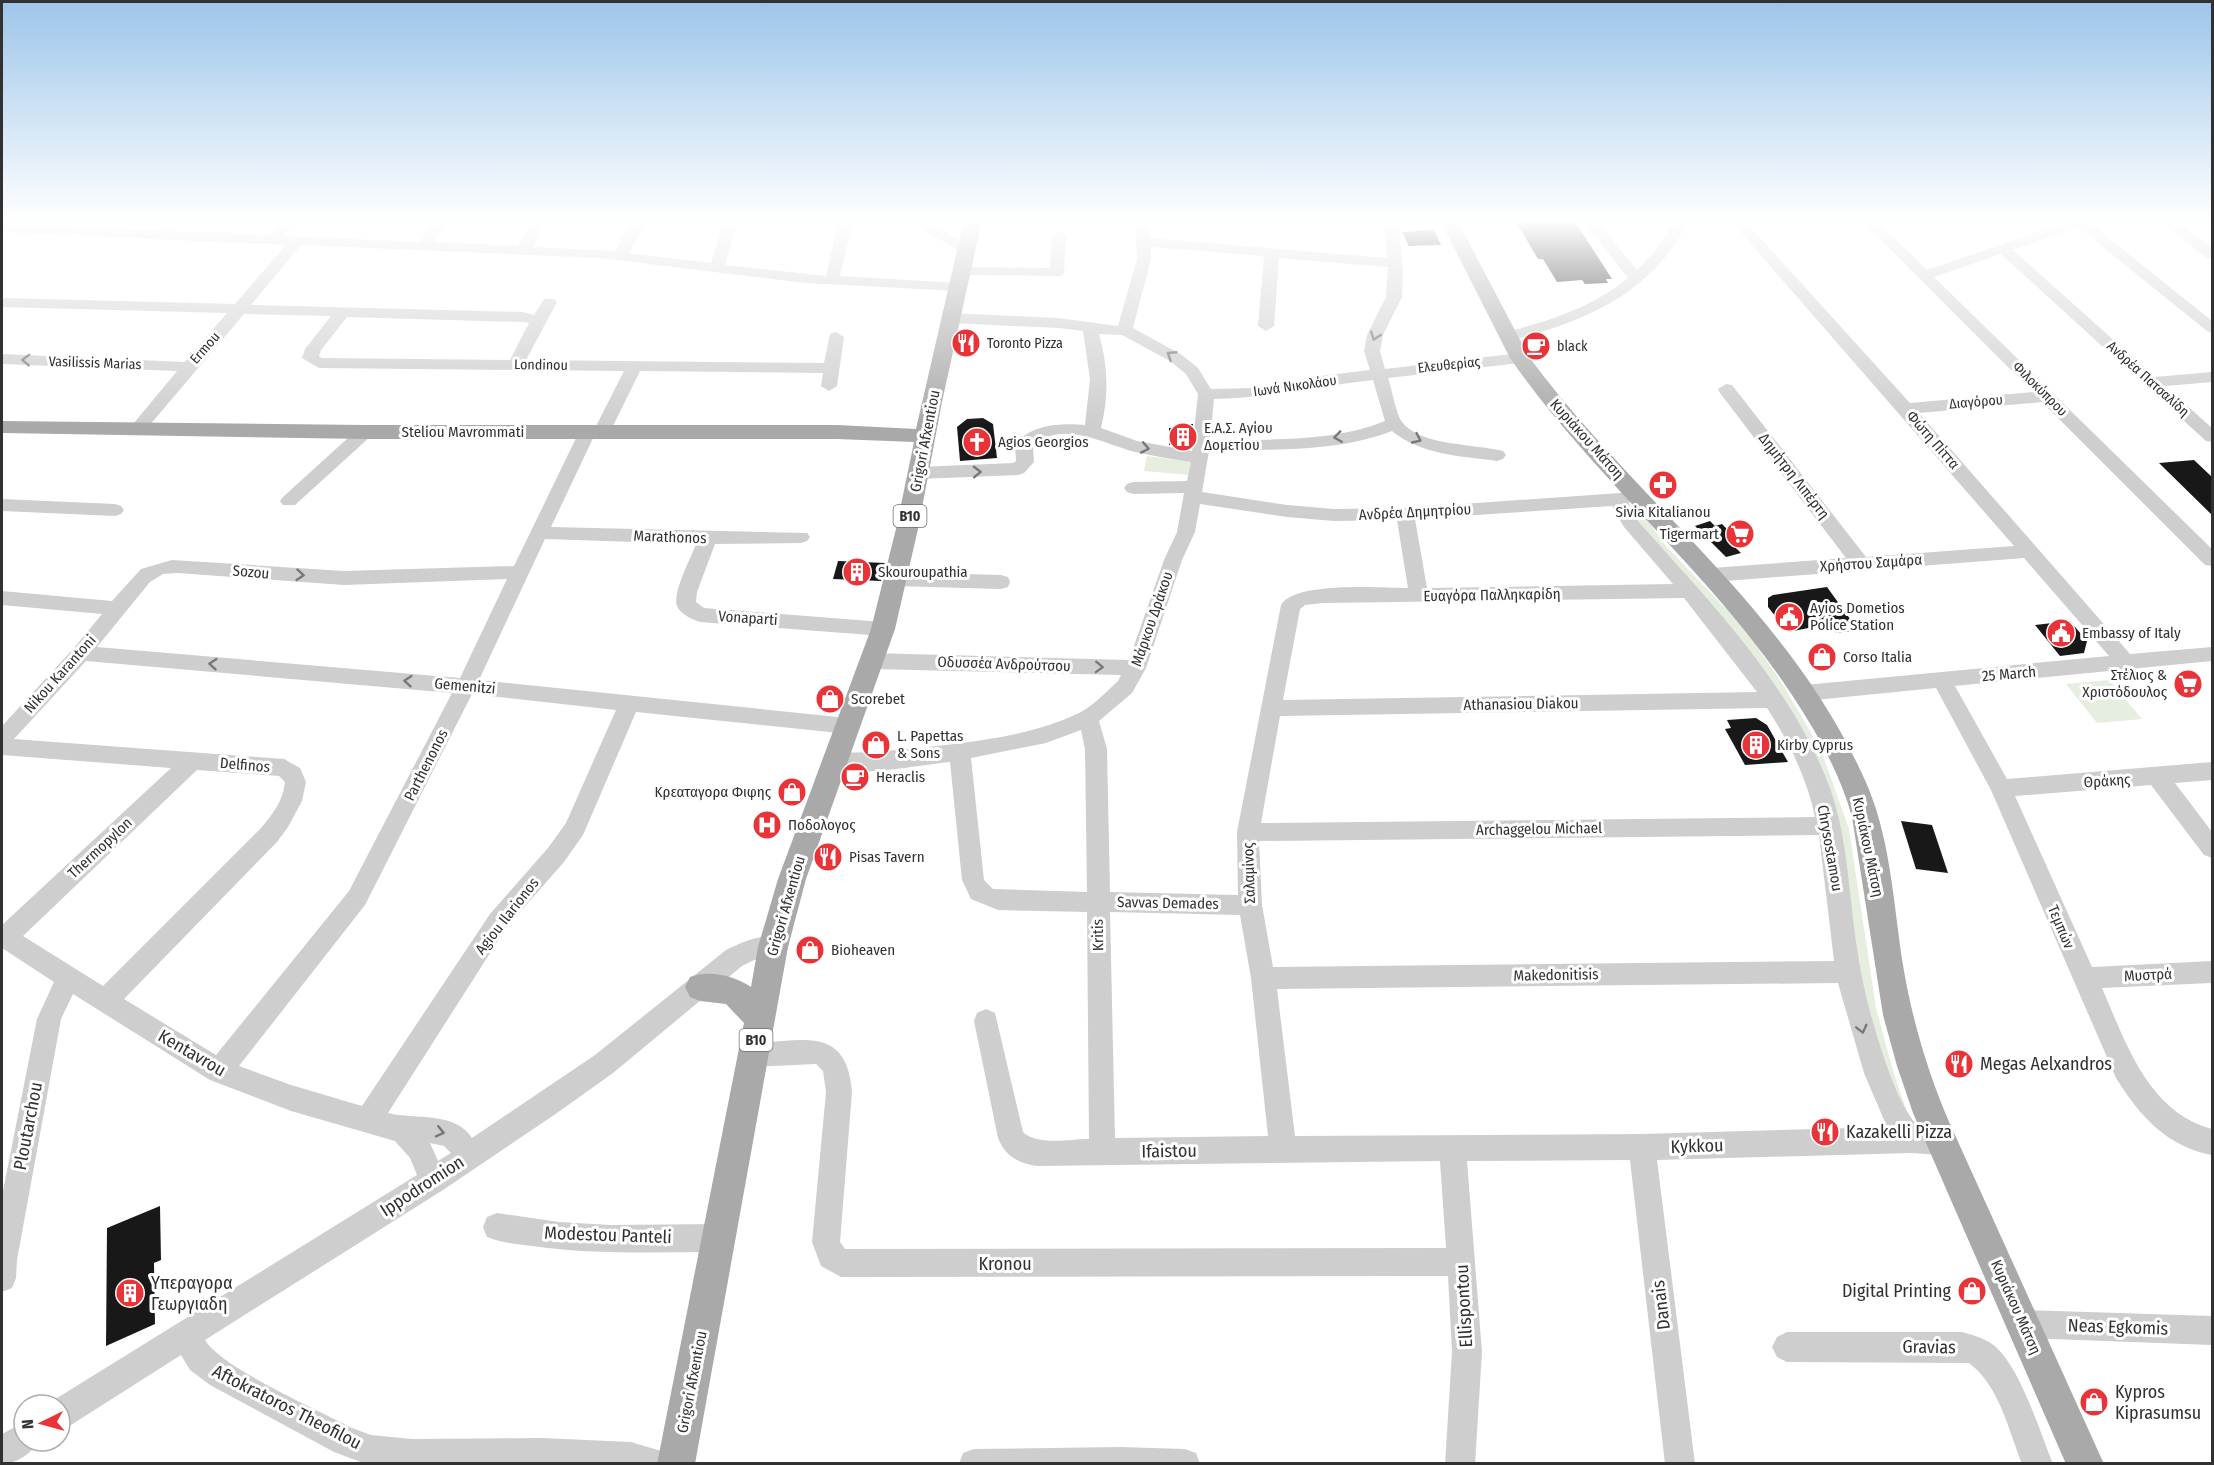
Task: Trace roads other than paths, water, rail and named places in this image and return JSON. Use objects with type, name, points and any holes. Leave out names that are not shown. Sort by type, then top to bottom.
[{"type":"main road","name":"Grigori Afxentiou","points":[[676,1464],[773,947],[792,879],[883,629],[919,473],[957,288]]},
{"type":"main road","name":"Κυριάκου Μάτση","points":[[1484,288],[1514,347],[1562,413],[1629,497],[1712,575],[1772,645],[1805,693],[1834,742],[1862,807],[1874,863],[1897,1013],[1914,1072],[1942,1142],[2085,1464]]},
{"type":"main road","name":"Steliou Mavrommati","points":[[2,427],[365,432],[837,432],[925,436]]},
{"type":"main road","points":[[700,987],[727,988],[734,991],[752,1008],[759,1021]]},
{"type":"street","name":"Ermou","points":[[137,429],[257,288]]},
{"type":"street","points":[[1125,330],[1137,288]]},
{"type":"street","points":[[1266,326],[1269,288]]},
{"type":"street","points":[[1394,288],[1394,297],[1373,341],[1372,351],[1394,424],[1407,434],[1437,447],[1497,455]]},
{"type":"street","name":"Ελευθερίας","points":[[1378,375],[1514,347],[1530,331],[1595,306],[1622,288]]},
{"type":"street","name":"Φώτη Πίττα","points":[[1798,288],[2126,663]]},
{"type":"street","name":"Φιλοκύπρου","points":[[1938,288],[2047,396],[2204,542],[2212,560]]},
{"type":"street","name":"Ανδρέα Πατσαλίδη","points":[[2048,288],[2212,437]]},
{"type":"street","points":[[2164,288],[2212,328]]},
{"type":"street","points":[[2,302],[95,306],[241,307],[523,317],[537,320]]},
{"type":"street","points":[[516,364],[536,329],[537,320],[549,302]]},
{"type":"street","name":"Londinou","points":[[343,311],[313,349],[310,358],[313,361],[319,363],[832,368]]},
{"type":"street","points":[[950,318],[1034,321],[1112,331],[1125,330],[1176,358],[1192,371],[1206,394]]},
{"type":"street","points":[[1090,328],[1097,352],[1099,378],[1099,405],[1092,431]]},
{"type":"street","points":[[829,386],[836,337]]},
{"type":"street","name":"Vasilissis Marias","points":[[2,359],[189,367]]},
{"type":"street","name":"Parthenonos","points":[[219,1071],[357,898],[466,686],[539,533],[634,366]]},
{"type":"street","name":"Ιωνά Νικολάου","points":[[1206,394],[1263,392],[1320,381],[1378,375]]},
{"type":"street","points":[[2152,382],[2212,377]]},
{"type":"street","name":"Δημήτρη Λιπέρτη","points":[[1726,389],[1861,564]]},
{"type":"street","name":"Μάρκου Δράκου","points":[[835,762],[878,761],[960,752],[1046,735],[1088,718],[1125,687],[1136,668],[1173,560],[1186,532],[1201,452],[1206,394]]},
{"type":"street","name":"Διαγόρου","points":[[1906,409],[2047,396]]},
{"type":"street","points":[[919,473],[1014,470],[1020,468],[1025,462],[1024,445],[1035,435],[1065,430],[1092,431],[1139,447],[1201,452],[1371,432],[1394,424]]},
{"type":"street","points":[[290,501],[365,432]]},
{"type":"street","points":[[1133,488],[1194,492]]},
{"type":"street","name":"Ανδρέα Δημητρίου","points":[[1194,492],[1311,513],[1405,514],[1629,497]]},
{"type":"street","name":"Chrysostamou","points":[[1629,497],[1621,509],[1630,523],[1731,643],[1797,739],[1809,764],[1829,826],[1849,972],[1864,1036],[1880,1085],[1894,1117],[1911,1140]]},
{"type":"street","points":[[2,505],[115,510]]},
{"type":"street","points":[[1405,514],[1419,596]]},
{"type":"street","name":"Marathonos","points":[[539,533],[708,538],[801,537]]},
{"type":"street","name":"Vonaparti","points":[[708,538],[686,599],[686,605],[692,611],[700,615],[883,629]]},
{"type":"street","name":"Χρήστου Σαμάρα","points":[[1712,575],[2030,551]]},
{"type":"street","name":"Sozou","points":[[117,608],[146,574],[157,568],[178,566],[344,578],[519,572]]},
{"type":"street","points":[[896,579],[1001,582]]},
{"type":"street","name":"Ευαγόρα Παλληκαρίδη","points":[[1296,601],[1323,596],[1689,591]]},
{"type":"street","points":[[2,598],[117,608]]},
{"type":"street","name":"Σαλαμίνος","points":[[1283,1149],[1263,978],[1250,905],[1248,832],[1288,612],[1296,601]]},
{"type":"street","name":"Nikou Karantoni","points":[[2,739],[81,653],[117,608]]},
{"type":"street","name":"Gemenitzi","points":[[81,653],[466,686],[848,726]]},
{"type":"street","name":"25 March","points":[[1805,693],[2212,654]]},
{"type":"street","name":"Οδυσσέα Ανδρούτσου","points":[[873,661],[1136,668]]},
{"type":"street","name":"Τεμπών","points":[[1942,681],[2001,788],[2083,978],[2125,1069],[2139,1093],[2170,1124],[2190,1135],[2212,1142]]},
{"type":"street","name":"Athanasiou Diakou","points":[[1270,708],[1771,700]]},
{"type":"street","name":"Agiou Ilarionos","points":[[368,1121],[498,921],[566,843],[575,828],[630,702]]},
{"type":"street","name":"Kritis","points":[[1088,718],[1096,749],[1102,1152]]},
{"type":"street","name":"Delfinos","points":[[2,747],[194,760],[289,771],[295,788],[286,815],[105,1001]]},
{"type":"street","name":"Savvas Demades","points":[[960,752],[976,888],[985,897],[999,900],[1250,905]]},
{"type":"street","name":"Thermopylon","points":[[4,935],[194,760]]},
{"type":"street","name":"Θράκης","points":[[2001,788],[2212,771]]},
{"type":"street","points":[[2158,777],[2212,848]]},
{"type":"street","name":"Archaggelou Michael","points":[[1248,832],[1829,826]]},
{"type":"street","name":"Kentavrou","points":[[4,935],[68,978],[219,1071],[291,1098],[368,1121],[403,1130],[428,1130],[449,1134],[458,1140],[468,1156]]},
{"type":"street","name":"Ippodromion","points":[[72,1406],[433,1180],[548,1104],[604,1064],[742,953],[773,947]]},
{"type":"street","name":"Makedonitisis","points":[[1263,978],[1849,972]]},
{"type":"street","name":"Μυστρά","points":[[2083,978],[2212,972]]},
{"type":"street","name":"Ploutarchou","points":[[2,1266],[49,1019],[68,978]]},
{"type":"street","name":"Ifaistou","points":[[986,1021],[1007,1128],[1016,1146],[1024,1151],[1037,1153],[1453,1149]]},
{"type":"street","name":"Kronou","points":[[753,1055],[817,1052],[826,1054],[833,1061],[839,1092],[826,1242],[831,1256],[841,1263],[1461,1262]]},
{"type":"street","points":[[403,1130],[419,1149],[433,1180]]},
{"type":"street","name":"Kykkou","points":[[1453,1149],[1911,1140],[1942,1142]]},
{"type":"street","name":"Danais","points":[[1642,1147],[1680,1464]]},
{"type":"street","name":"Ellispontou","points":[[1453,1149],[1467,1352],[1460,1464]]},
{"type":"street","name":"Modestou Panteli","points":[[497,1227],[559,1236],[610,1239],[720,1238]]},
{"type":"street","name":"Neas Egkomis","points":[[2023,1324],[2212,1331]]},
{"type":"street","name":"Aftokratoros Theofilou","points":[[185,1335],[200,1360],[220,1375],[345,1441],[371,1450],[412,1454],[542,1453],[631,1457],[657,1464]]},
{"type":"street","name":"Gravias","points":[[1787,1347],[1961,1347],[1972,1349],[1982,1354],[2002,1380],[2038,1464]]},
{"type":"street","points":[[974,1464],[1120,1462],[1185,1464]]},
{"type":"place","name":"Toronto Pizza","points":[[966,343]]},
{"type":"place","name":"black","points":[[1536,346]]},
{"type":"place","name":"Ε.Α.Σ. Αγίου Δομετίου","points":[[1183,437]]},
{"type":"place","name":"Agios Georgios","points":[[977,442]]},
{"type":"place","name":"Sivia Kitalianou","points":[[1663,485]]},
{"type":"place","name":"Tigermart","points":[[1740,534]]},
{"type":"place","name":"Skouroupathia","points":[[857,572]]},
{"type":"place","name":"Ayios Dometios Police Station","points":[[1789,617]]},
{"type":"place","name":"Embassy of Italy","points":[[2061,633]]},
{"type":"place","name":"Corso Italia","points":[[1822,657]]},
{"type":"place","name":"Στέλιος & Χριστόδουλος","points":[[2188,684]]},
{"type":"place","name":"Scorebet","points":[[830,699]]},
{"type":"place","name":"L. Papettas & Sons","points":[[876,745]]},
{"type":"place","name":"Kirby Cyprus","points":[[1756,745]]},
{"type":"place","name":"Heraclis","points":[[855,777]]},
{"type":"place","name":"Κρεαταγορα Φιφης","points":[[792,792]]},
{"type":"place","name":"Ποδολογος","points":[[767,825]]},
{"type":"place","name":"Pisas Tavern","points":[[828,857]]},
{"type":"place","name":"Bioheaven","points":[[810,950]]},
{"type":"place","name":"Megas Aelxandros","points":[[1959,1064]]},
{"type":"place","name":"Kazakelli Pizza","points":[[1825,1132]]},
{"type":"place","name":"Digital Printing","points":[[1972,1291]]},
{"type":"place","name":"Υπεραγορα Γεωργιαδη","points":[[130,1293]]},
{"type":"place","name":"Kypros Kiprasumsu","points":[[2094,1402]]}]
